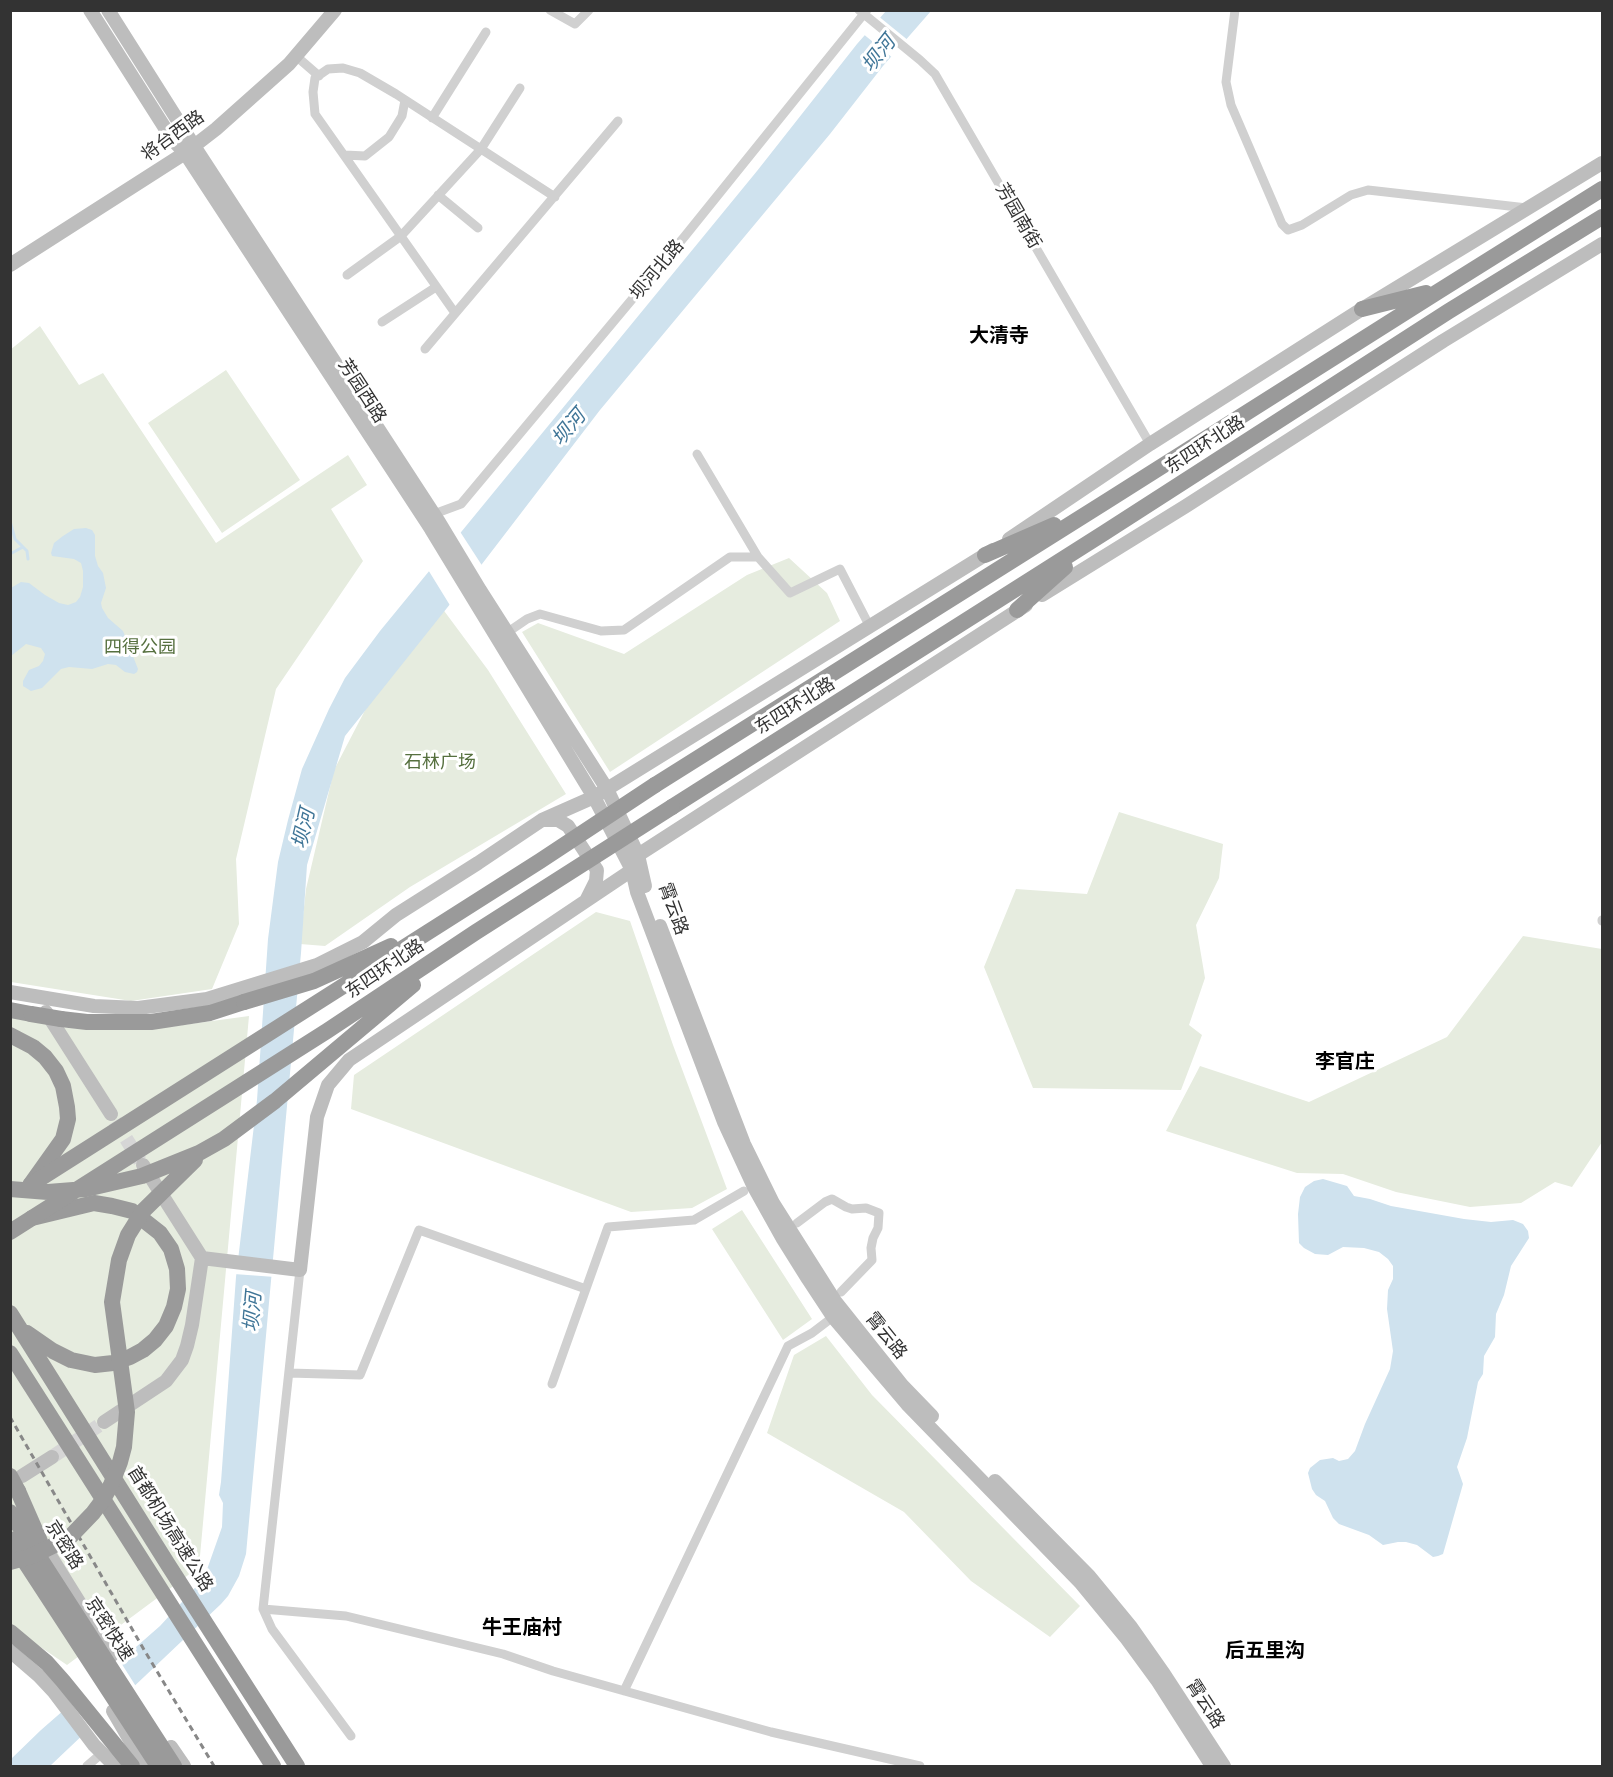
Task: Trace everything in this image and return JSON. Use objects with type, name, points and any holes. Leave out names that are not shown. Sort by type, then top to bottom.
[{"type":"highway","name":"东四环北路","points":[[10,1197],[540,861],[655,785],[1602,189]]},
{"type":"highway","name":"东四环北路","points":[[10,1232],[1449,311],[1602,217]]},
{"type":"highway","points":[[1362,309],[1438,291]]},
{"type":"highway","points":[[985,555],[1107,501]]},
{"type":"highway","points":[[1017,610],[1104,533]]},
{"type":"highway","points":[[10,1010],[87,1022],[151,1022],[210,1013],[245,995],[314,981],[433,929]]},
{"type":"highway","points":[[10,1189],[48,1192],[86,1189],[109,1184],[166,1167],[224,1139],[274,1101],[476,932]]},
{"type":"highway","points":[[10,1035],[33,1047],[56,1071],[63,1086],[68,1119],[63,1138],[30,1185]]},
{"type":"highway","points":[[10,1562],[32,1556],[69,1538],[102,1501],[111,1485],[122,1454],[127,1412],[112,1302],[118,1260],[128,1235],[143,1211],[185,1167],[211,1146]]},
{"type":"highway","points":[[21,1329],[53,1351],[71,1360],[95,1365],[113,1363],[143,1350],[156,1340],[166,1326],[178,1289],[177,1269],[171,1250],[160,1233],[132,1212],[94,1203],[32,1218]]},
{"type":"highway","name":"首都机场高速公路","points":[[10,1313],[297,1767]]},
{"type":"highway","points":[[10,1353],[273,1767]]},
{"type":"highway","points":[[15,1484],[39,1539]]},
{"type":"highway","name":"京密快速","points":[[10,1512],[174,1767]]},
{"type":"highway","name":"京密快速","points":[[10,1539],[158,1767]]},
{"type":"highway","points":[[10,1632],[46,1663],[58,1687],[100,1744],[132,1767]]},
{"type":"street","name":"芳园西路","points":[[90,10],[171,139],[190,150]]},
{"type":"street","name":"芳园西路","points":[[108,10],[190,150],[435,522],[594,797]]},
{"type":"street","name":"将台西路","points":[[10,265],[190,150],[289,64],[335,10]]},
{"type":"street","points":[[550,10],[575,24],[589,10]]},
{"type":"street","points":[[1235,10],[1226,82],[1231,105],[1282,224],[1288,230],[1302,225],[1351,195],[1368,190],[1527,208]]},
{"type":"street","name":"芳园南街","points":[[865,14],[935,74],[1150,444]]},
{"type":"street","name":"坝河北路","points":[[435,522],[461,504],[685,236],[865,14]]},
{"type":"street","points":[[432,118],[486,32]]},
{"type":"street","points":[[296,56],[319,76]]},
{"type":"street","points":[[455,313],[315,114],[313,92],[315,78],[328,69],[344,68],[360,73],[555,197]]},
{"type":"street","points":[[348,275],[400,236],[481,149],[520,88]]},
{"type":"street","points":[[345,155],[365,156],[389,137],[402,116],[405,100]]},
{"type":"street","points":[[425,349],[618,121]]},
{"type":"street","name":"东四环北路","points":[[10,992],[94,1006],[138,1008],[245,995],[317,965],[363,942],[396,915],[542,820],[594,797],[870,627],[985,555],[1150,444],[1362,309],[1602,163]]},
{"type":"street","points":[[438,195],[478,228]]},
{"type":"street","points":[[351,1736],[272,1629],[263,1609],[317,1117],[328,1084],[349,1060],[632,870],[638,855],[1017,610],[1186,506],[1443,341],[1602,244]]},
{"type":"street","points":[[382,322],[436,287]]},
{"type":"street","points":[[697,454],[758,557],[790,593],[840,569],[870,627]]},
{"type":"street","points":[[507,632],[527,619],[540,614],[601,631],[624,630],[730,557],[758,557]]},
{"type":"street","name":"芳园西路","points":[[476,594],[507,632],[607,789]]},
{"type":"street","name":"霄云路","points":[[607,789],[638,855],[645,886],[744,1144],[773,1203],[801,1248],[835,1301],[902,1385],[1089,1576],[1131,1627],[1224,1767]]},
{"type":"street","name":"霄云路","points":[[594,797],[632,870],[637,892],[724,1122],[748,1175],[783,1239],[833,1317],[907,1404],[1080,1582],[1143,1660],[1212,1767]]},
{"type":"street","points":[[542,820],[558,820],[568,826],[597,870],[596,881],[584,903]]},
{"type":"street","points":[[36,997],[111,1114]]},
{"type":"street","points":[[104,1422],[166,1381],[182,1360],[192,1325],[202,1258],[143,1165]]},
{"type":"street","points":[[552,1384],[608,1227],[694,1220],[744,1191]]},
{"type":"street","points":[[797,1223],[832,1199],[852,1209],[866,1208],[879,1213],[878,1228],[871,1248],[872,1260],[841,1292]]},
{"type":"street","points":[[289,1373],[360,1375],[419,1230],[586,1289]]},
{"type":"street","points":[[202,1258],[300,1270]]},
{"type":"street","points":[[624,1691],[788,1346],[812,1333],[833,1317]]},
{"type":"street","points":[[15,1484],[52,1457]]},
{"type":"street","name":"京密路","points":[[39,1539],[184,1767]]},
{"type":"street","points":[[10,1552],[76,1652],[145,1767]]},
{"type":"street","points":[[263,1609],[346,1616],[503,1653],[552,1671],[771,1732],[920,1767]]},
{"type":"street","points":[[10,1651],[58,1687]]},
{"type":"street","points":[[87,1767],[100,1744],[115,1767]]},
{"type":"street","points":[[870,1767],[873,1755]]},
{"type":"green space","name":"四得公园","points":[[40,326],[79,385],[103,373],[216,543],[348,455],[367,485],[331,509],[363,561],[276,689],[236,859],[239,924],[212,989],[131,1001],[11,982],[10,350]]},
{"type":"green space","points":[[226,370],[300,480],[222,533],[148,423]]},
{"type":"green space","points":[[789,558],[827,593],[840,621],[610,772],[522,632],[538,623],[624,654],[747,575]]},
{"type":"green space","name":"石林广场","points":[[439,604],[488,670],[566,794],[410,887],[325,946],[300,944],[306,889],[334,770],[374,693]]},
{"type":"green space","points":[[1119,812],[1223,844],[1219,878],[1196,925],[1205,978],[1189,1025],[1202,1035],[1181,1090],[1033,1088],[984,967],[1016,889],[1087,894]]},
{"type":"green space","points":[[596,912],[630,921],[727,1189],[692,1208],[631,1212],[351,1109],[354,1075]]},
{"type":"green space","points":[[1523,936],[1602,949],[1602,1142],[1572,1187],[1555,1182],[1521,1203],[1470,1207],[1396,1192],[1343,1174],[1297,1173],[1166,1131],[1200,1066],[1309,1102],[1447,1037]]},
{"type":"green space","points":[[10,1013],[68,1028],[146,1030],[249,1016],[199,1567],[67,1665],[11,1627]]},
{"type":"green space","points":[[742,1210],[812,1319],[783,1340],[712,1229]]},
{"type":"green space","points":[[826,1336],[872,1395],[1080,1606],[1050,1637],[971,1581],[904,1512],[767,1433],[794,1355]]},
{"type":"water","name":"坝河","points":[[886,11],[931,11],[883,66],[830,134],[600,410],[482,564],[345,736],[307,865],[246,1554],[239,1576],[221,1604],[50,1766],[11,1766],[11,1759],[160,1626],[204,1578],[222,1527],[223,1503],[219,1495],[236,1277],[257,1100],[268,939],[278,862],[302,769],[329,709],[345,678],[380,631]]},
{"type":"water","points":[[74,529],[92,530],[95,535],[95,556],[103,573],[106,588],[101,603],[102,608],[108,618],[123,631],[138,669],[137,672],[134,674],[125,672],[116,665],[108,664],[92,669],[69,667],[61,669],[42,688],[31,691],[23,686],[23,681],[29,670],[39,666],[45,654],[41,648],[26,644],[11,656],[11,588],[21,582],[29,583],[59,603],[68,605],[76,602],[83,587],[81,563],[74,559],[52,556],[51,553],[54,543],[63,536]]},
{"type":"water","points":[[1323,1179],[1347,1186],[1354,1196],[1391,1206],[1464,1219],[1491,1222],[1513,1220],[1523,1224],[1528,1231],[1529,1238],[1511,1266],[1504,1295],[1496,1314],[1495,1337],[1484,1356],[1483,1374],[1478,1382],[1467,1438],[1457,1467],[1463,1484],[1443,1554],[1438,1556],[1433,1557],[1417,1545],[1406,1542],[1383,1545],[1369,1535],[1339,1524],[1333,1518],[1325,1501],[1312,1489],[1308,1473],[1310,1468],[1320,1460],[1348,1459],[1355,1451],[1390,1369],[1393,1351],[1387,1309],[1393,1266],[1388,1259],[1379,1252],[1364,1248],[1343,1247],[1328,1255],[1315,1254],[1299,1243],[1300,1197],[1305,1187],[1314,1181]]},
{"type":"pier","points":[[877,15],[909,41],[894,59],[862,33]]},
{"type":"pier","points":[[459,530],[483,567],[451,607],[427,568]]},
{"type":"pier","points":[[236,1258],[277,1262],[275,1277],[234,1274]]},
{"type":"pier","points":[[118,1658],[137,1688],[84,1738],[59,1710]]},
{"type":"waterway","points":[[10,521],[15,539],[27,551],[28,559]]},
{"type":"waterway","points":[[10,554],[23,547]]},
{"type":"tunnel","points":[[115,1121],[140,1161]]},
{"type":"tunnel","points":[[52,1457],[104,1422]]},
{"type":"railway","points":[[10,1417],[214,1766]]},
{"type":"district","name":"大清寺","points":[[999,336]]},
{"type":"district","name":"李官庄","points":[[1345,1062]]},
{"type":"district","name":"牛王庙村","points":[[522,1628]]},
{"type":"district","name":"后五里沟","points":[[1265,1651]]}]
